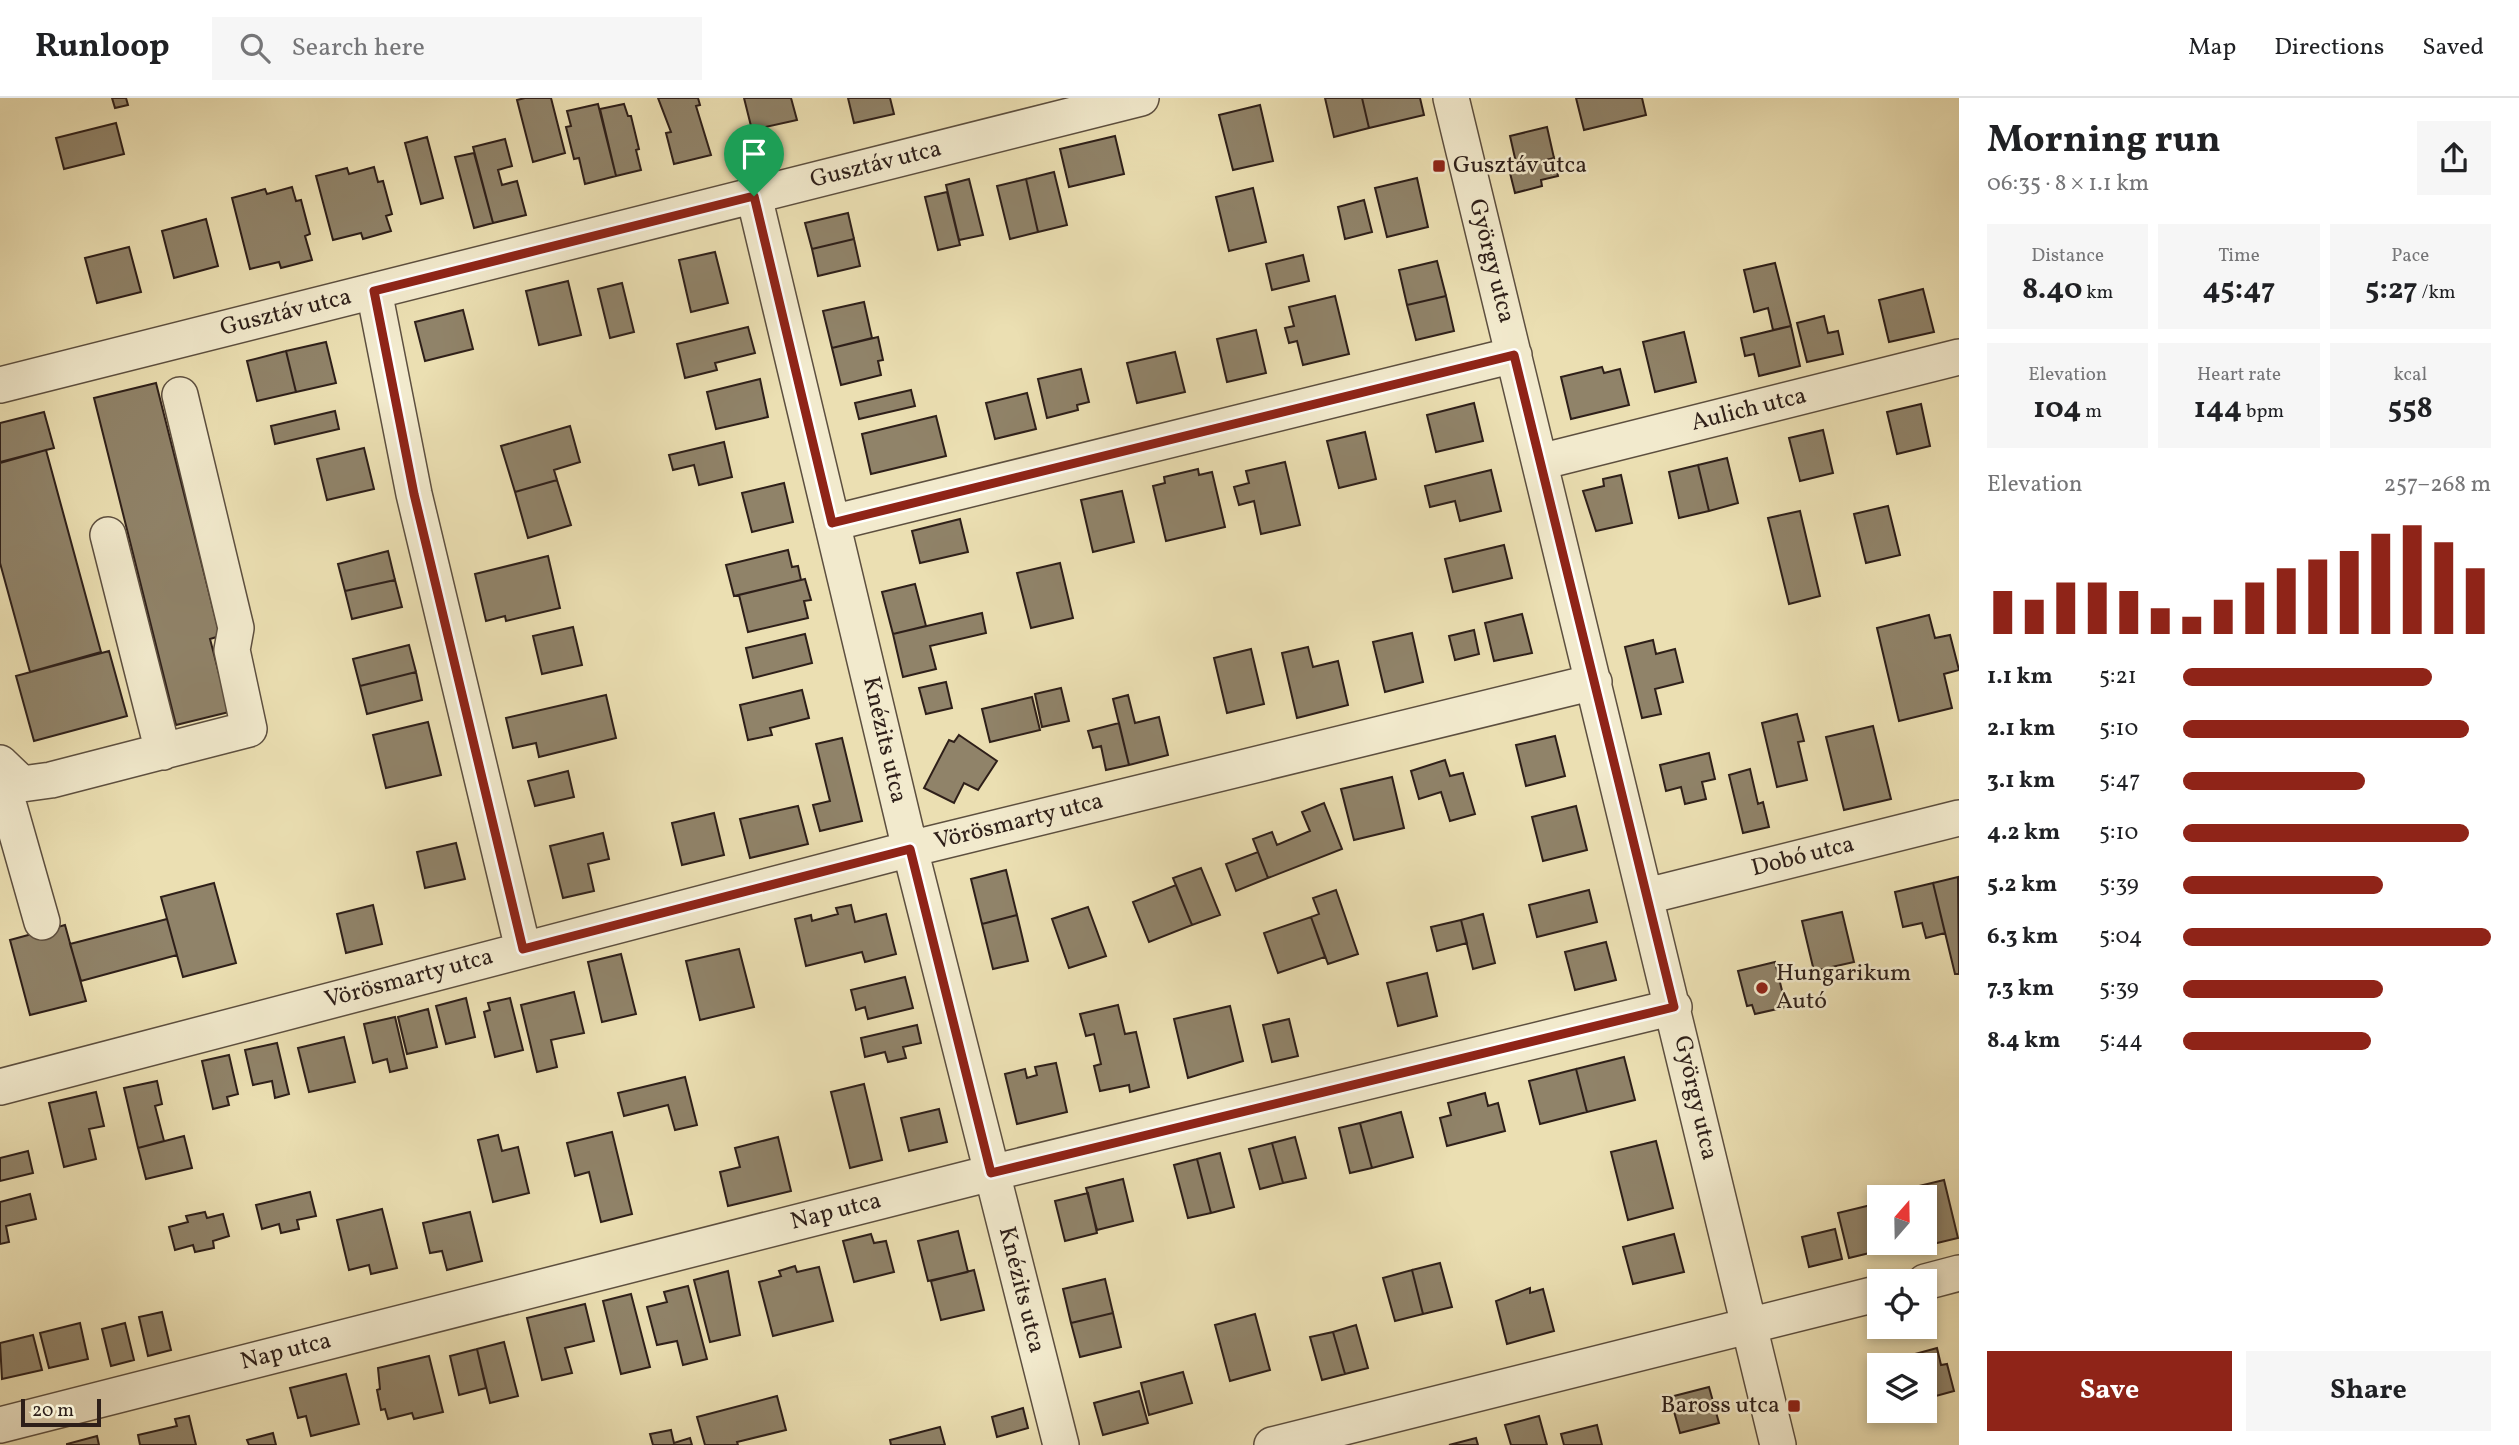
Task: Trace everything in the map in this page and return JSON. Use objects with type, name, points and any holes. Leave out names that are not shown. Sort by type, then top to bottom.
[{"type":"street","name":"Gusztáv utca","points":[[0,385],[1141,98]]},
{"type":"street","name":"György utca","points":[[1451,98],[1674,1007],[1778,1445]]},
{"type":"street","name":"Knézits utca","points":[[754,196],[910,849],[1061,1445]]},
{"type":"street","points":[[374,291],[414,494],[523,949]]},
{"type":"street","points":[[832,523],[1514,355]]},
{"type":"street","name":"Aulich utca","points":[[1540,462],[1959,358]]},
{"type":"street","points":[[2,765],[22,784],[51,780],[249,729],[232,650],[236,628],[180,396]]},
{"type":"street","points":[[108,535],[163,752]]},
{"type":"street","name":"Vörösmarty utca","points":[[0,1087],[910,849],[1594,682]]},
{"type":"street","points":[[2,765],[7,799],[43,922]]},
{"type":"street","name":"Dobó utca","points":[[1647,896],[1959,818]]},
{"type":"street","name":"Nap utca","points":[[0,1425],[991,1173],[1674,1007]]},
{"type":"street","points":[[1937,1279],[1959,1273]]},
{"type":"street","points":[[1272,1445],[1867,1296]]},
{"type":"building","points":[[112,98],[126,98],[128,105],[115,108]]},
{"type":"building","points":[[551,98],[565,153],[533,162],[517,100]]},
{"type":"building","points":[[658,98],[698,98],[700,105],[696,106],[711,155],[674,164],[666,133],[671,132]]},
{"type":"building","points":[[744,98],[791,98],[797,120],[752,130]]},
{"type":"building","points":[[848,98],[890,98],[894,114],[854,123]]},
{"type":"building","points":[[1325,98],[1362,98],[1369,128],[1334,137]]},
{"type":"building","points":[[1362,98],[1420,98],[1424,115],[1369,128]]},
{"type":"building","points":[[1576,98],[1642,98],[1646,115],[1584,130]]},
{"type":"building","points":[[598,104],[616,176],[585,184],[579,158],[574,159],[566,127],[571,126],[567,111]]},
{"type":"building","points":[[624,104],[628,116],[631,116],[641,170],[616,176],[600,109]]},
{"type":"building","points":[[1260,105],[1273,161],[1233,170],[1219,115]]},
{"type":"building","points":[[116,123],[124,154],[64,169],[56,138]]},
{"type":"building","points":[[1547,127],[1554,158],[1517,167],[1510,136]]},
{"type":"building","points":[[1115,136],[1124,174],[1069,187],[1060,149]]},
{"type":"building","points":[[427,137],[443,198],[421,204],[405,143]]},
{"type":"building","points":[[505,139],[512,166],[498,170],[502,185],[517,181],[526,215],[493,223],[473,147]]},
{"type":"building","points":[[474,153],[493,223],[474,228],[455,157]]},
{"type":"building","points":[[1554,158],[1558,176],[1541,180],[1542,186],[1515,193],[1510,173],[1518,171],[1517,167]]},
{"type":"building","points":[[374,167],[378,182],[383,181],[392,214],[386,216],[391,231],[363,239],[361,233],[333,240],[316,176],[347,168],[349,174]]},
{"type":"building","points":[[1054,172],[1067,225],[1038,232],[1026,179]]},
{"type":"building","points":[[1417,178],[1428,227],[1387,237],[1375,188]]},
{"type":"building","points":[[969,179],[983,235],[959,240],[946,185]]},
{"type":"building","points":[[1026,179],[1038,232],[1010,239],[997,186]]},
{"type":"building","points":[[292,187],[296,201],[301,200],[310,234],[305,236],[312,260],[281,268],[279,262],[250,269],[232,198],[265,189],[267,194]]},
{"type":"building","points":[[1253,188],[1266,242],[1229,251],[1216,197]]},
{"type":"building","points":[[947,192],[960,245],[938,250],[925,197]]},
{"type":"building","points":[[1364,200],[1372,232],[1345,239],[1338,207]]},
{"type":"building","points":[[848,213],[854,239],[812,249],[805,223]]},
{"type":"building","points":[[206,219],[218,266],[174,278],[162,231]]},
{"type":"building","points":[[854,239],[860,266],[818,276],[812,249]]},
{"type":"building","points":[[129,247],[141,292],[97,303],[85,258]]},
{"type":"building","points":[[715,252],[728,303],[691,312],[679,260]]},
{"type":"building","points":[[1303,255],[1309,281],[1272,290],[1266,264]]},
{"type":"building","points":[[1437,261],[1446,296],[1407,305],[1399,270]]},
{"type":"building","points":[[1775,263],[1791,326],[1773,330],[1768,308],[1754,312],[1744,270]]},
{"type":"building","points":[[568,281],[581,335],[539,345],[526,291]]},
{"type":"building","points":[[622,283],[634,332],[610,338],[598,289]]},
{"type":"building","points":[[1923,289],[1934,332],[1889,342],[1879,300]]},
{"type":"building","points":[[1335,296],[1349,354],[1303,365],[1297,341],[1289,343],[1285,328],[1294,326],[1289,307]]},
{"type":"building","points":[[1446,296],[1454,331],[1416,340],[1407,305]]},
{"type":"building","points":[[864,302],[872,338],[832,348],[823,311]]},
{"type":"building","points":[[463,310],[473,349],[425,361],[415,322]]},
{"type":"building","points":[[1824,316],[1828,333],[1838,331],[1843,354],[1807,362],[1797,323]]},
{"type":"building","points":[[1791,326],[1800,366],[1759,376],[1754,354],[1745,356],[1741,338]]},
{"type":"building","points":[[748,327],[755,353],[715,363],[717,370],[685,378],[677,344]]},
{"type":"building","points":[[1256,330],[1266,373],[1227,382],[1217,339]]},
{"type":"building","points":[[1684,332],[1696,382],[1655,392],[1643,342]]},
{"type":"building","points":[[878,337],[883,360],[878,361],[881,375],[841,385],[832,348]]},
{"type":"building","points":[[326,342],[336,383],[296,392],[286,351]]},
{"type":"building","points":[[286,351],[296,392],[257,401],[247,361]]},
{"type":"building","points":[[1175,352],[1185,392],[1137,403],[1127,363]]},
{"type":"building","points":[[1602,367],[1604,373],[1620,369],[1629,405],[1571,419],[1561,377]]},
{"type":"building","points":[[1081,369],[1089,402],[1077,405],[1078,410],[1047,418],[1038,379]]},
{"type":"building","points":[[760,379],[768,417],[716,429],[707,392]]},
{"type":"building","points":[[156,383],[220,636],[210,639],[229,712],[176,725],[94,398]]},
{"type":"building","points":[[911,390],[915,406],[859,419],[855,403]]},
{"type":"building","points":[[1027,393],[1036,429],[995,439],[986,403]]},
{"type":"building","points":[[1474,403],[1483,441],[1436,452],[1427,415]]},
{"type":"building","points":[[1921,404],[1930,446],[1897,454],[1887,412]]},
{"type":"building","points":[[335,411],[339,429],[275,444],[271,426]]},
{"type":"building","points":[[44,412],[54,448],[0,462],[0,423]]},
{"type":"building","points":[[936,416],[946,456],[871,474],[862,434]]},
{"type":"building","points":[[570,426],[580,462],[554,470],[557,480],[515,492],[501,446]]},
{"type":"building","points":[[1823,430],[1833,473],[1800,481],[1789,438]]},
{"type":"building","points":[[1365,432],[1376,479],[1339,488],[1327,441]]},
{"type":"building","points":[[724,442],[732,477],[699,485],[694,465],[673,470],[669,455]]},
{"type":"building","points":[[364,448],[374,489],[327,500],[317,459]]},
{"type":"building","points":[[46,450],[101,652],[30,672],[0,563],[0,463]]},
{"type":"building","points":[[1727,458],[1738,503],[1709,511],[1698,465]]},
{"type":"building","points":[[1285,462],[1300,525],[1261,534],[1254,501],[1239,505],[1234,487],[1249,483],[1246,471]]},
{"type":"building","points":[[1698,465],[1709,511],[1679,518],[1669,472]]},
{"type":"building","points":[[1198,469],[1199,475],[1212,472],[1225,527],[1166,541],[1153,486],[1165,483],[1164,477]]},
{"type":"building","points":[[1491,470],[1501,511],[1460,521],[1455,501],[1430,507],[1425,486]]},
{"type":"building","points":[[1621,475],[1632,523],[1596,531],[1583,491],[1604,486],[1603,479]]},
{"type":"building","points":[[557,480],[571,525],[528,538],[515,492]]},
{"type":"building","points":[[784,483],[793,522],[752,532],[742,493]]},
{"type":"building","points":[[1122,491],[1134,542],[1093,552],[1081,500]]},
{"type":"building","points":[[1888,506],[1900,555],[1866,563],[1854,514]]},
{"type":"building","points":[[1800,511],[1820,596],[1789,604],[1768,518]]},
{"type":"building","points":[[960,519],[968,552],[920,563],[912,531]]},
{"type":"building","points":[[1504,545],[1512,578],[1453,592],[1445,559]]},
{"type":"building","points":[[788,550],[792,567],[798,566],[801,580],[734,596],[726,565]]},
{"type":"building","points":[[388,551],[395,580],[345,591],[338,564]]},
{"type":"building","points":[[548,556],[560,608],[506,621],[505,616],[486,621],[475,574]]},
{"type":"building","points":[[1060,563],[1073,618],[1031,628],[1017,573]]},
{"type":"building","points":[[805,579],[811,600],[804,601],[808,618],[748,632],[739,595]]},
{"type":"building","points":[[395,580],[402,607],[352,619],[345,591]]},
{"type":"building","points":[[915,584],[926,626],[893,634],[882,592]]},
{"type":"building","points":[[982,613],[986,633],[930,646],[936,669],[903,677],[893,634]]},
{"type":"building","points":[[1522,614],[1532,653],[1494,661],[1485,623]]},
{"type":"building","points":[[1929,615],[1935,638],[1950,635],[1959,670],[1944,674],[1952,708],[1899,721],[1877,628]]},
{"type":"building","points":[[573,627],[582,665],[542,674],[533,636]]},
{"type":"building","points":[[1474,630],[1479,654],[1455,660],[1449,636]]},
{"type":"building","points":[[1412,633],[1423,682],[1385,692],[1373,642]]},
{"type":"building","points":[[805,634],[812,663],[753,678],[746,648]]},
{"type":"building","points":[[1653,640],[1656,654],[1675,649],[1683,682],[1655,689],[1661,714],[1642,718],[1625,647]]},
{"type":"building","points":[[409,645],[416,672],[360,686],[353,659]]},
{"type":"building","points":[[1308,647],[1313,667],[1338,661],[1348,705],[1297,718],[1282,653]]},
{"type":"building","points":[[1251,649],[1264,704],[1227,713],[1214,658]]},
{"type":"building","points":[[109,651],[127,716],[34,741],[16,676]]},
{"type":"building","points":[[416,672],[422,700],[367,714],[360,686]]},
{"type":"building","points":[[946,682],[952,708],[926,714],[919,688]]},
{"type":"building","points":[[1061,688],[1069,721],[1042,727],[1035,694]]},
{"type":"building","points":[[802,690],[809,718],[770,728],[772,735],[748,740],[740,705]]},
{"type":"building","points":[[606,695],[616,738],[539,757],[536,743],[513,748],[506,718]]},
{"type":"building","points":[[1128,695],[1135,723],[1159,717],[1168,755],[1129,765],[1113,699]]},
{"type":"building","points":[[1032,697],[1040,730],[990,742],[982,709]]},
{"type":"building","points":[[1797,714],[1804,741],[1798,742],[1807,780],[1777,787],[1762,723]]},
{"type":"building","points":[[428,722],[441,775],[386,788],[373,735]]},
{"type":"building","points":[[1119,723],[1129,765],[1106,770],[1101,746],[1093,748],[1088,731]]},
{"type":"building","points":[[1873,726],[1891,799],[1844,810],[1826,737]]},
{"type":"building","points":[[959,735],[997,761],[978,790],[964,783],[954,803],[924,788],[949,740],[954,742]]},
{"type":"building","points":[[1555,736],[1565,776],[1526,786],[1516,745]]},
{"type":"building","points":[[842,738],[862,821],[820,831],[813,805],[830,801],[816,744]]},
{"type":"building","points":[[1709,753],[1715,779],[1702,782],[1706,799],[1685,804],[1681,787],[1666,791],[1660,765]]},
{"type":"building","points":[[1445,760],[1450,776],[1463,773],[1475,814],[1450,821],[1441,792],[1419,799],[1411,771]]},
{"type":"building","points":[[1750,769],[1758,804],[1763,802],[1769,827],[1743,833],[1729,775]]},
{"type":"building","points":[[568,771],[574,797],[535,806],[528,781]]},
{"type":"building","points":[[1392,777],[1404,828],[1354,840],[1341,789]]},
{"type":"building","points":[[1324,803],[1342,849],[1268,878],[1253,839],[1272,832],[1277,845],[1310,831],[1302,812]]},
{"type":"building","points":[[798,806],[808,844],[750,858],[740,819]]},
{"type":"building","points":[[1576,806],[1587,850],[1543,861],[1532,817]]},
{"type":"building","points":[[714,813],[724,855],[682,865],[672,823]]},
{"type":"building","points":[[603,833],[609,859],[588,864],[594,891],[563,898],[550,846]]},
{"type":"building","points":[[456,843],[465,879],[425,888],[417,852]]},
{"type":"building","points":[[1258,852],[1268,878],[1236,891],[1226,864]]},
{"type":"building","points":[[1201,868],[1220,915],[1192,925],[1173,878]]},
{"type":"building","points":[[1006,870],[1017,915],[982,924],[971,879]]},
{"type":"building","points":[[1958,877],[1959,974],[1955,974],[1933,883]]},
{"type":"building","points":[[214,883],[236,963],[183,977],[161,897]]},
{"type":"building","points":[[1933,883],[1945,933],[1926,938],[1922,923],[1903,927],[1895,892]]},
{"type":"building","points":[[1176,885],[1192,925],[1149,942],[1133,902]]},
{"type":"building","points":[[1336,890],[1358,954],[1328,964],[1311,917],[1319,914],[1313,898]]},
{"type":"building","points":[[1589,890],[1597,922],[1537,937],[1529,905]]},
{"type":"building","points":[[373,905],[382,944],[346,953],[337,914]]},
{"type":"building","points":[[851,905],[855,922],[886,914],[896,954],[865,962],[862,952],[806,966],[795,919],[811,915],[812,921],[838,914],[836,908]]},
{"type":"building","points":[[1088,907],[1106,956],[1069,968],[1052,919]]},
{"type":"building","points":[[1842,912],[1854,962],[1814,971],[1802,921]]},
{"type":"building","points":[[1483,914],[1495,963],[1473,969],[1461,920]]},
{"type":"building","points":[[1017,915],[1028,961],[993,969],[982,924]]},
{"type":"building","points":[[1311,917],[1325,957],[1278,973],[1264,933]]},
{"type":"building","points":[[167,919],[177,955],[81,981],[70,944]]},
{"type":"building","points":[[1461,920],[1467,943],[1437,951],[1431,927]]},
{"type":"building","points":[[65,925],[86,1001],[30,1015],[10,940]]},
{"type":"building","points":[[1606,942],[1616,980],[1575,990],[1565,952]]},
{"type":"building","points":[[739,949],[754,1007],[700,1020],[686,961]]},
{"type":"building","points":[[621,954],[636,1014],[602,1022],[588,962]]},
{"type":"building","name":"Hungarikum Autó","points":[[1775,962],[1786,1007],[1755,1014],[1752,1005],[1747,1006],[1738,971]]},
{"type":"building","points":[[1427,973],[1437,1016],[1398,1026],[1387,983]]},
{"type":"building","points":[[905,977],[913,1008],[868,1019],[865,1007],[856,1010],[851,990]]},
{"type":"building","points":[[574,992],[584,1033],[551,1040],[557,1067],[537,1072],[521,1005]]},
{"type":"building","points":[[466,998],[475,1037],[446,1044],[436,1006]]},
{"type":"building","points":[[510,998],[523,1050],[495,1057],[484,1012],[490,1010],[488,1003]]},
{"type":"building","points":[[1118,1005],[1125,1034],[1136,1032],[1149,1087],[1130,1092],[1129,1085],[1100,1091],[1094,1066],[1101,1064],[1094,1034],[1086,1036],[1080,1014]]},
{"type":"building","points":[[1230,1006],[1243,1061],[1188,1078],[1174,1019]]},
{"type":"building","points":[[428,1009],[437,1047],[407,1054],[398,1017]]},
{"type":"building","points":[[395,1017],[407,1068],[390,1072],[387,1059],[373,1063],[364,1024]]},
{"type":"building","points":[[1289,1019],[1298,1056],[1272,1062],[1263,1025]]},
{"type":"building","points":[[917,1025],[921,1043],[903,1047],[906,1058],[888,1062],[885,1052],[865,1057],[861,1038]]},
{"type":"building","points":[[344,1037],[355,1082],[309,1092],[298,1048]]},
{"type":"building","points":[[277,1043],[289,1094],[275,1098],[272,1081],[253,1085],[245,1050]]},
{"type":"building","points":[[229,1055],[238,1094],[227,1097],[229,1105],[213,1109],[202,1061]]},
{"type":"building","points":[[1624,1057],[1635,1100],[1587,1112],[1576,1069]]},
{"type":"building","points":[[1056,1063],[1067,1112],[1017,1124],[1005,1074],[1025,1069],[1027,1078],[1037,1075],[1035,1067]]},
{"type":"building","points":[[1576,1069],[1587,1112],[1540,1124],[1529,1081]]},
{"type":"building","points":[[685,1077],[697,1125],[675,1130],[668,1105],[624,1116],[618,1093]]},
{"type":"building","points":[[157,1081],[162,1104],[155,1106],[164,1141],[138,1148],[124,1088]]},
{"type":"building","points":[[864,1084],[882,1160],[850,1168],[831,1092]]},
{"type":"building","points":[[96,1092],[104,1126],[89,1129],[96,1159],[64,1167],[49,1103]]},
{"type":"building","points":[[1485,1093],[1488,1106],[1498,1103],[1505,1131],[1447,1146],[1440,1118],[1451,1115],[1448,1103]]},
{"type":"building","points":[[939,1109],[947,1142],[909,1151],[901,1118]]},
{"type":"building","points":[[1401,1112],[1413,1157],[1372,1168],[1360,1123]]},
{"type":"building","points":[[1360,1123],[1372,1168],[1350,1173],[1339,1128]]},
{"type":"building","points":[[612,1132],[632,1214],[601,1222],[589,1172],[575,1176],[567,1143]]},
{"type":"building","points":[[498,1135],[502,1151],[518,1147],[529,1193],[493,1202],[478,1140]]},
{"type":"building","points":[[184,1136],[192,1168],[146,1179],[138,1148]]},
{"type":"building","points":[[778,1137],[791,1191],[728,1206],[720,1172],[740,1167],[735,1148]]},
{"type":"building","points":[[1295,1137],[1306,1178],[1283,1183],[1272,1143]]},
{"type":"building","points":[[1656,1141],[1673,1208],[1628,1220],[1611,1152]]},
{"type":"building","points":[[1272,1143],[1283,1183],[1260,1189],[1249,1149]]},
{"type":"building","points":[[28,1151],[33,1173],[0,1181],[0,1158]]},
{"type":"building","points":[[1220,1153],[1234,1207],[1211,1213],[1197,1159]]},
{"type":"building","points":[[1197,1159],[1211,1213],[1188,1218],[1174,1165]]},
{"type":"building","points":[[1123,1179],[1133,1221],[1097,1230],[1086,1188]]},
{"type":"building","points":[[1944,1180],[1958,1238],[1937,1243],[1937,1185],[1923,1185]]},
{"type":"building","points":[[310,1192],[316,1216],[297,1220],[299,1229],[281,1233],[279,1224],[262,1229],[256,1205]]},
{"type":"building","points":[[1088,1193],[1097,1233],[1065,1241],[1055,1201]]},
{"type":"building","points":[[30,1194],[36,1219],[6,1226],[9,1242],[0,1244],[0,1202]]},
{"type":"building","points":[[1867,1206],[1867,1254],[1849,1258],[1838,1213]]},
{"type":"building","points":[[382,1209],[397,1268],[371,1274],[369,1265],[349,1270],[337,1220]]},
{"type":"building","points":[[205,1212],[207,1218],[223,1214],[229,1236],[213,1241],[214,1248],[195,1252],[193,1245],[175,1250],[169,1227],[188,1222],[186,1216]]},
{"type":"building","points":[[470,1212],[482,1261],[447,1270],[442,1251],[430,1253],[423,1223]]},
{"type":"building","points":[[1835,1229],[1842,1259],[1809,1267],[1802,1237]]},
{"type":"building","points":[[958,1231],[968,1272],[928,1281],[918,1241]]},
{"type":"building","points":[[871,1234],[874,1243],[886,1241],[894,1272],[854,1282],[843,1241]]},
{"type":"building","points":[[1674,1234],[1684,1272],[1633,1284],[1623,1247]]},
{"type":"building","points":[[1440,1263],[1452,1307],[1423,1314],[1412,1270]]},
{"type":"building","points":[[795,1266],[797,1272],[819,1267],[833,1321],[773,1336],[759,1282],[781,1276],[779,1271]]},
{"type":"building","points":[[974,1270],[984,1310],[941,1320],[931,1281]]},
{"type":"building","points":[[1412,1270],[1423,1314],[1395,1321],[1383,1278]]},
{"type":"building","points":[[728,1271],[740,1335],[710,1342],[694,1280]]},
{"type":"building","points":[[1105,1279],[1113,1313],[1071,1323],[1063,1289]]},
{"type":"building","points":[[688,1286],[707,1359],[683,1365],[677,1341],[657,1345],[647,1307],[667,1302],[664,1292]]},
{"type":"building","points":[[1530,1288],[1530,1293],[1543,1289],[1554,1331],[1507,1344],[1496,1301]]},
{"type":"building","points":[[631,1294],[650,1367],[621,1374],[603,1301]]},
{"type":"building","points":[[585,1304],[594,1341],[565,1348],[572,1373],[542,1380],[527,1318]]},
{"type":"building","points":[[162,1312],[171,1350],[148,1356],[139,1317]]},
{"type":"building","points":[[1113,1313],[1121,1347],[1080,1357],[1071,1323]]},
{"type":"building","points":[[1255,1314],[1270,1370],[1230,1381],[1215,1325]]},
{"type":"building","points":[[80,1323],[88,1359],[49,1368],[40,1333]]},
{"type":"building","points":[[125,1323],[134,1360],[111,1366],[102,1329]]},
{"type":"building","points":[[1356,1325],[1368,1368],[1345,1374],[1333,1332]]},
{"type":"building","points":[[1333,1332],[1345,1374],[1322,1380],[1310,1337]]},
{"type":"building","points":[[33,1335],[42,1370],[2,1379],[0,1343]]},
{"type":"building","points":[[504,1342],[518,1396],[490,1403],[477,1349]]},
{"type":"building","points":[[1937,1348],[1941,1365],[1947,1364],[1954,1391],[1937,1396],[1937,1353],[1919,1353]]},
{"type":"building","points":[[477,1349],[486,1388],[459,1395],[450,1356]]},
{"type":"building","points":[[429,1356],[443,1412],[414,1419],[412,1413],[388,1419],[385,1409],[381,1410],[377,1390],[380,1389],[378,1368]]},
{"type":"building","points":[[1183,1372],[1192,1403],[1149,1415],[1141,1383]]},
{"type":"building","points":[[346,1374],[359,1424],[311,1436],[306,1416],[298,1418],[290,1388]]},
{"type":"building","points":[[1709,1387],[1719,1423],[1680,1433],[1670,1397]]},
{"type":"building","points":[[1139,1391],[1148,1423],[1103,1435],[1094,1403]]},
{"type":"building","points":[[777,1396],[786,1430],[737,1442],[738,1445],[705,1445],[697,1417]]},
{"type":"building","points":[[1023,1408],[1028,1428],[997,1437],[992,1417]]},
{"type":"building","points":[[189,1416],[196,1445],[140,1445],[138,1435],[177,1426],[175,1419]]},
{"type":"building","points":[[1539,1416],[1547,1445],[1511,1445],[1505,1425]]},
{"type":"building","points":[[1597,1425],[1602,1445],[1564,1445],[1561,1434]]},
{"type":"building","points":[[940,1427],[945,1445],[891,1445],[890,1440]]},
{"type":"building","points":[[671,1430],[674,1443],[690,1438],[692,1445],[653,1445],[650,1434]]},
{"type":"building","points":[[273,1433],[276,1445],[249,1445],[247,1440]]},
{"type":"building","points":[[97,1436],[99,1445],[67,1445],[67,1444]]},
{"type":"building","points":[[1476,1438],[1478,1445],[1449,1445]]},
{"type":"place","name":"Gusztáv utca","points":[[1439,166]]},
{"type":"place","name":"Hungarikum Autó","points":[[1762,988]]},
{"type":"place","name":"Baross utca","points":[[1794,1406]]},
{"type":"route","points":[[754,196],[832,523],[1514,355],[1674,1007],[991,1173],[910,849],[523,949],[414,494],[374,291],[754,196]]}]
